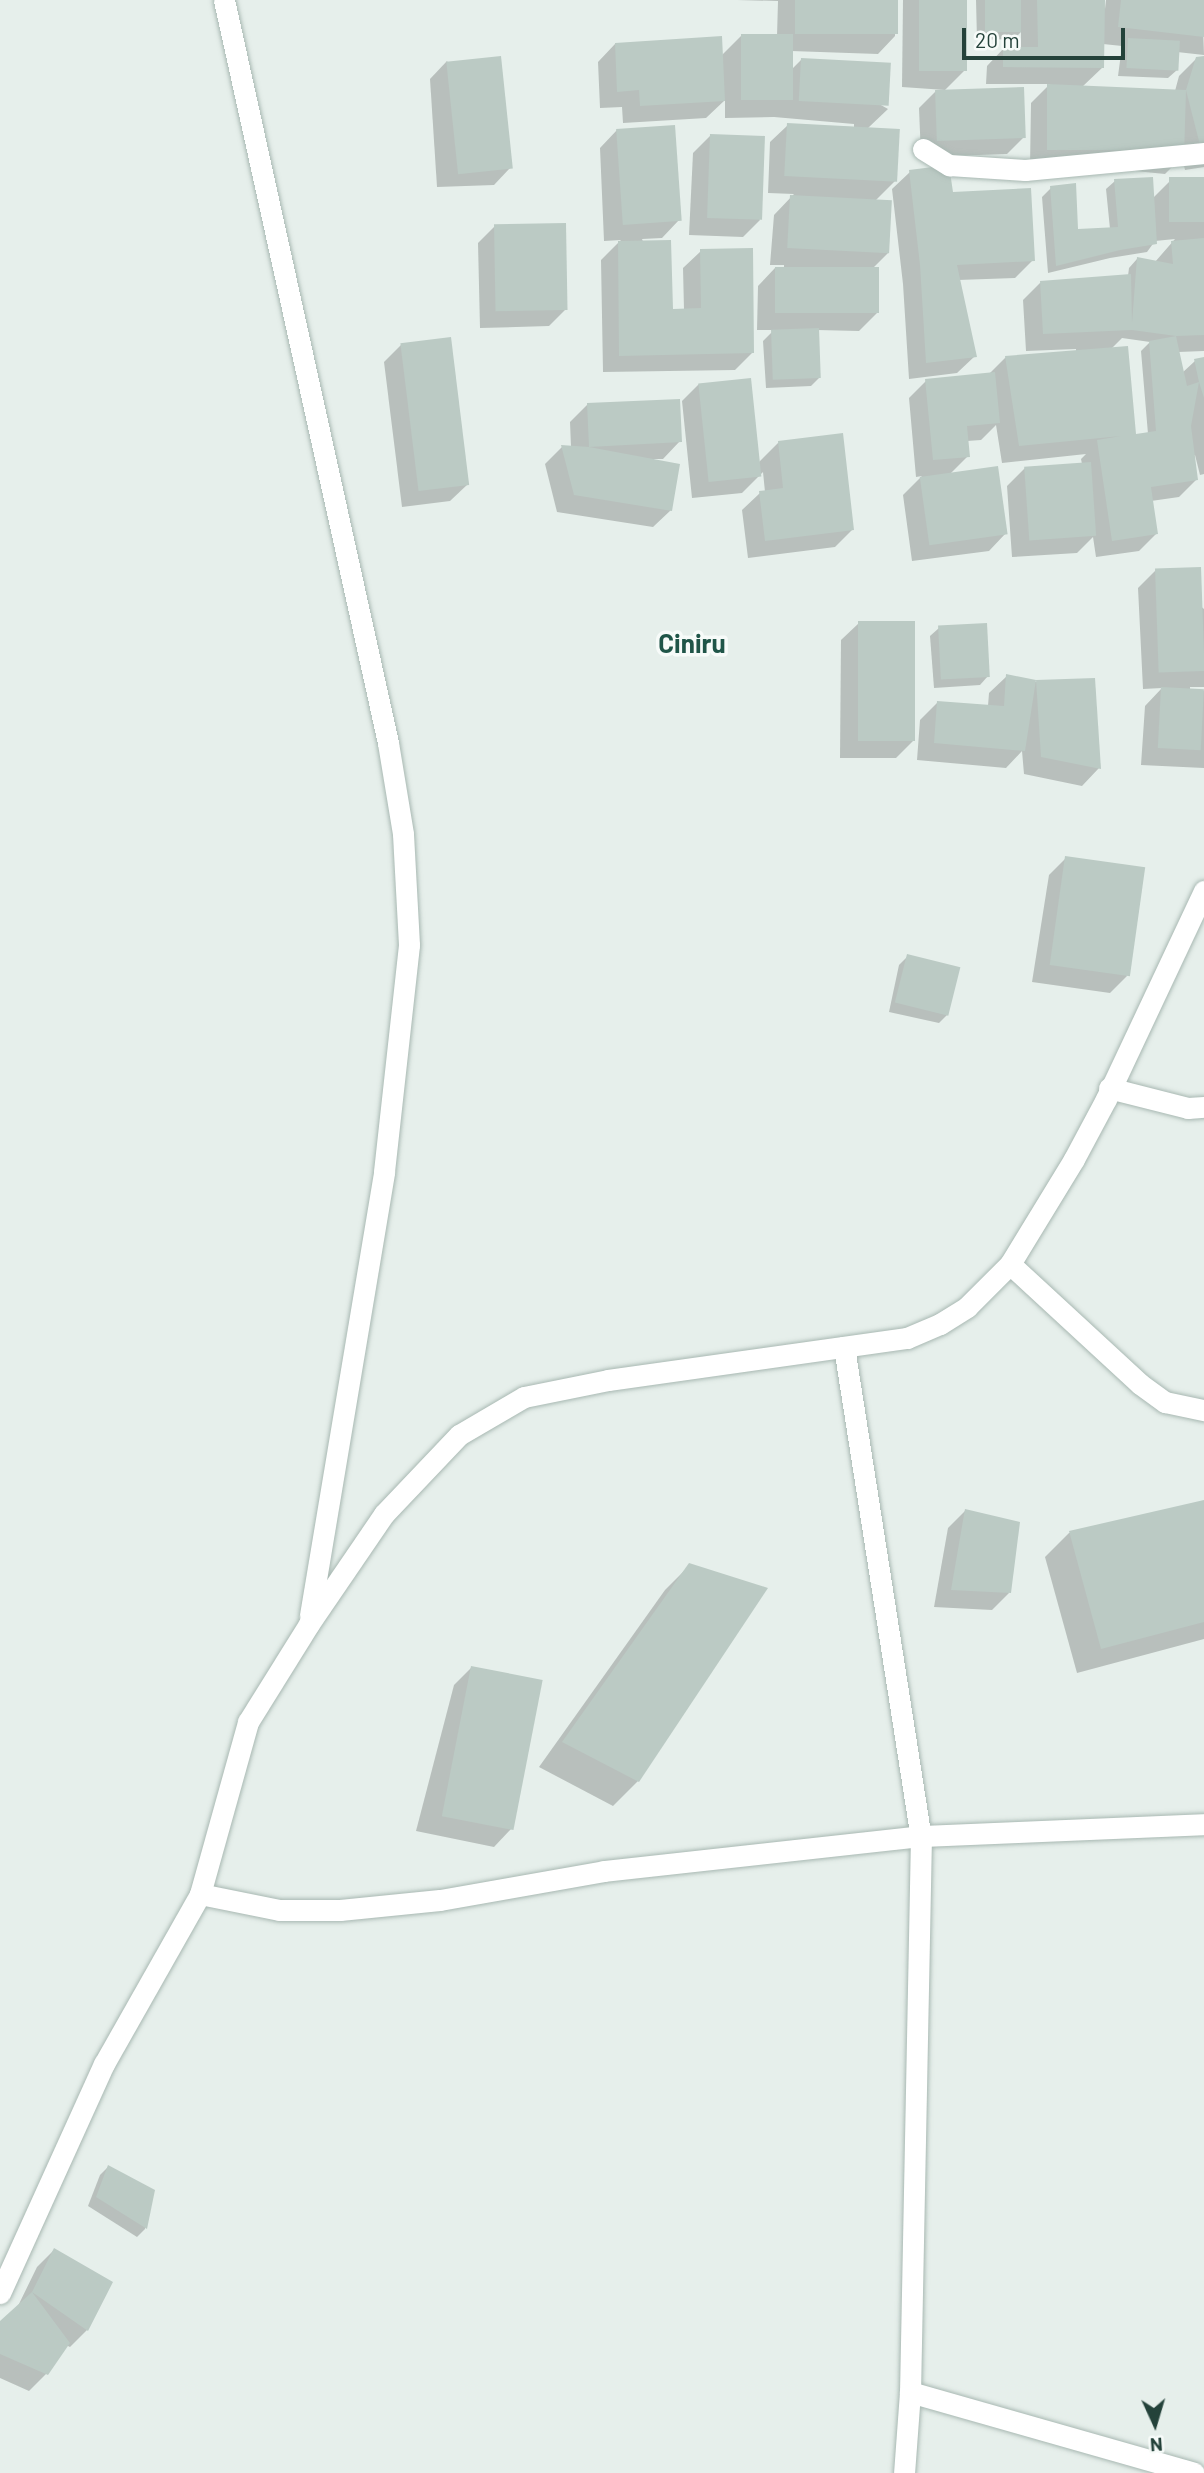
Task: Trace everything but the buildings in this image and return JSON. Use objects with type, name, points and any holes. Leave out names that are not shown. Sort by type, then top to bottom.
[{"type":"street","points":[[224,0],[388,743],[402,834],[409,945],[384,1173],[309,1624]]},
{"type":"street","points":[[923,149],[949,166],[1026,170],[1204,153]]},
{"type":"street","points":[[0,2293],[104,2064],[200,1894],[248,1722],[309,1624],[384,1514],[459,1435],[524,1397],[608,1380],[907,1338],[940,1324],[967,1307],[1010,1264],[1074,1159],[1108,1094],[1204,891]]},
{"type":"street","points":[[1108,1094],[1188,1108],[1204,1107]]},
{"type":"street","points":[[1010,1264],[1140,1384],[1165,1402],[1204,1410]]},
{"type":"street","points":[[844,1347],[921,1836],[910,2392],[904,2473]]},
{"type":"street","points":[[200,1894],[279,1910],[340,1910],[440,1900],[604,1871],[921,1836],[1204,1824]]},
{"type":"street","points":[[910,2392],[1194,2473]]},
{"type":"district","name":"Ciniru","points":[[692,643]]}]
